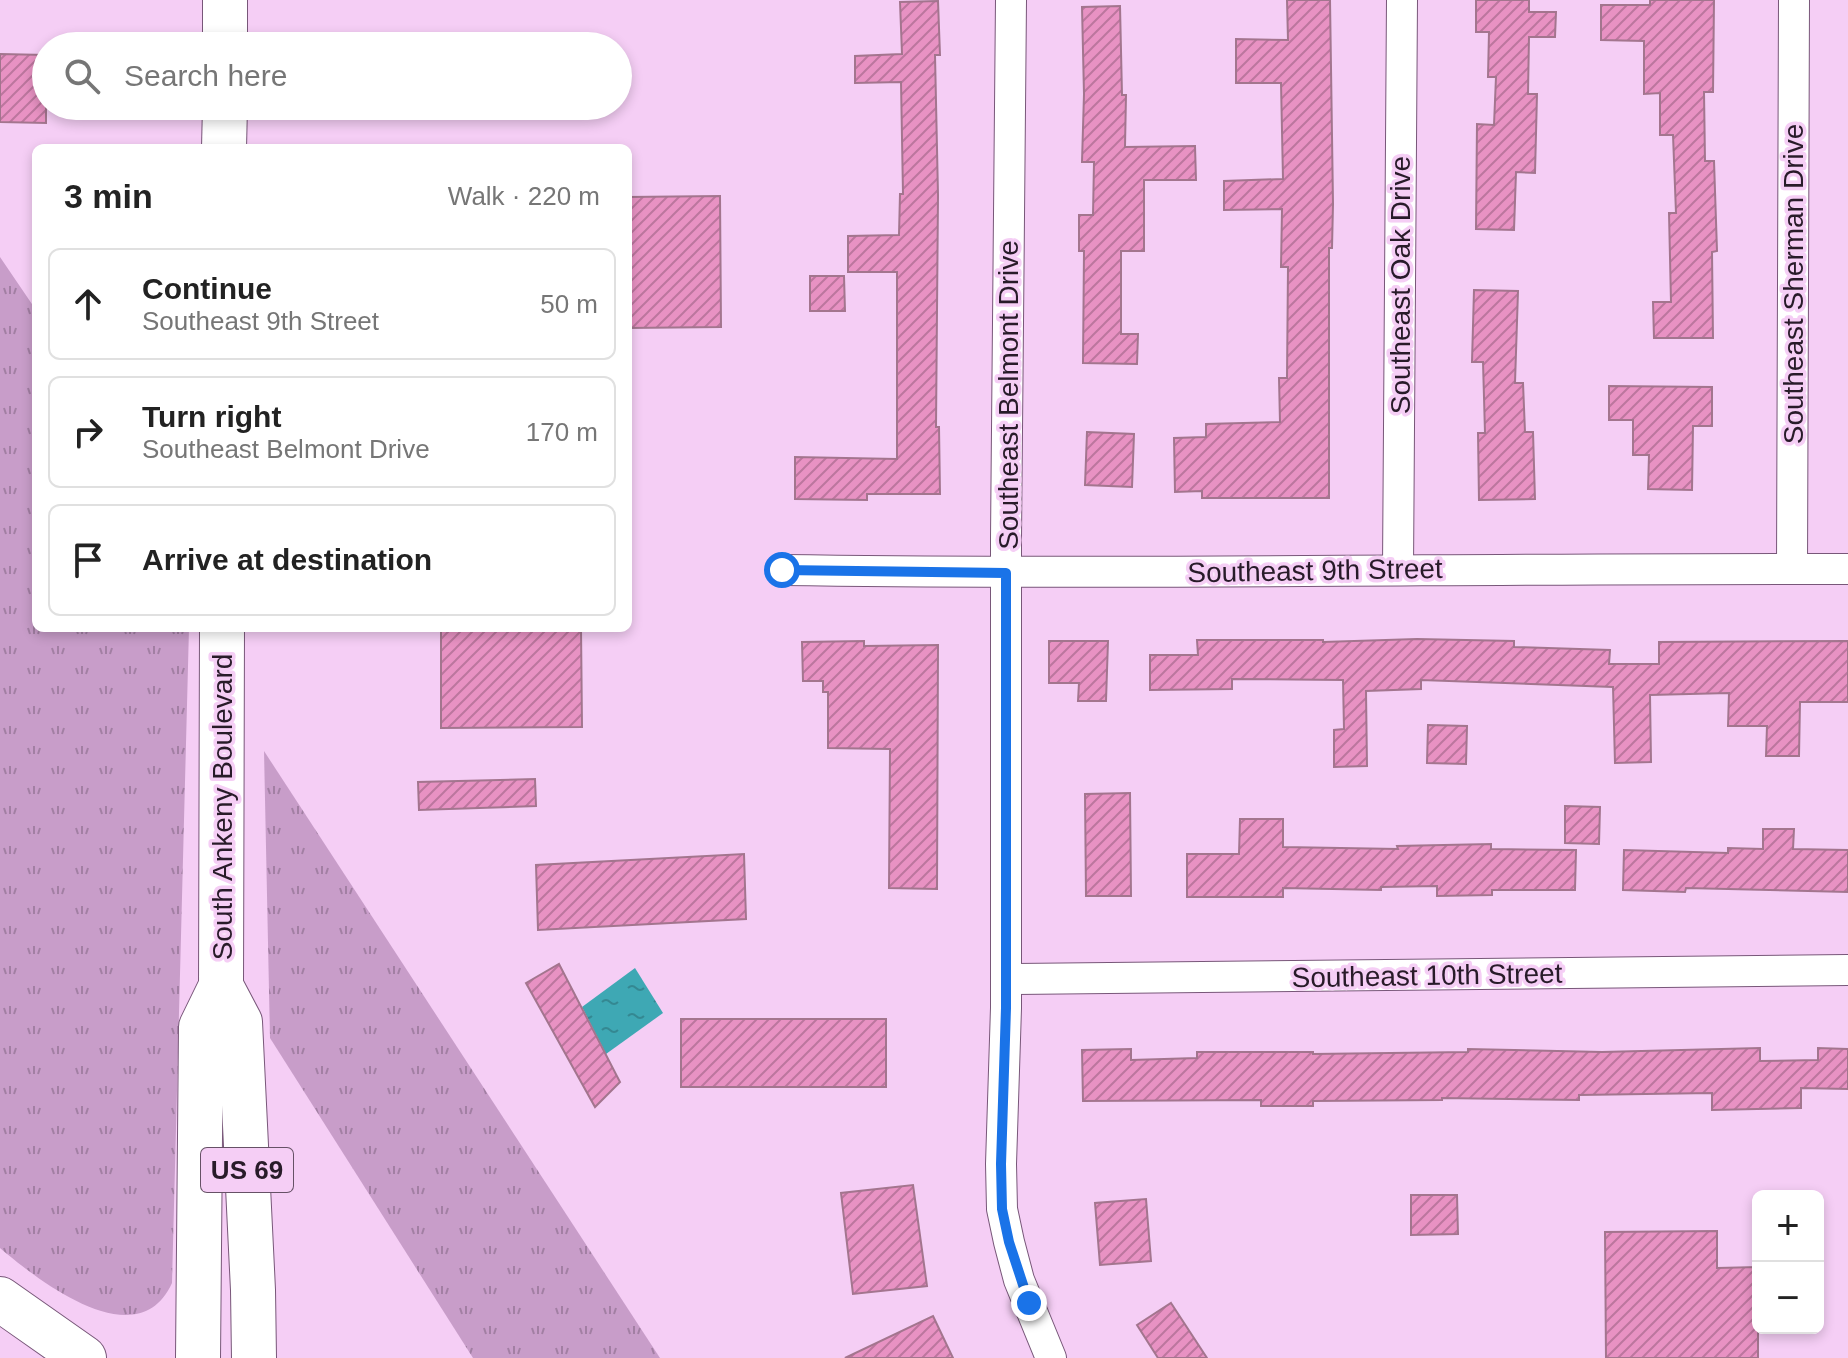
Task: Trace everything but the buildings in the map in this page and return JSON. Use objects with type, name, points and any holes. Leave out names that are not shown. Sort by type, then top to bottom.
[{"type":"main road","points":[[225,0],[225,32]]},
{"type":"main road","points":[[224,144],[225,120]]},
{"type":"main road","name":"South Ankeny Boulevard","points":[[198,1358],[201,1027],[221,986],[222,632]]},
{"type":"main road","name":"South Ankeny Boulevard","points":[[221,986],[240,1022],[253,1274],[254,1358]]},
{"type":"main road","points":[[0,1299],[84,1358]]},
{"type":"street","name":"Southeast Belmont Drive","points":[[1011,0],[1002,1209],[1019,1280],[1051,1358]]},
{"type":"street","name":"Southeast Oak Drive","points":[[1398,569],[1402,0]]},
{"type":"street","name":"Southeast Sherman Drive","points":[[1792,569],[1794,0]]},
{"type":"street","name":"Southeast 9th Street","points":[[782,570],[1006,573],[1848,569]]},
{"type":"street","name":"Southeast 10th Street","points":[[1006,979],[1848,970]]},
{"type":"green space","points":[[0,257],[32,304],[32,632],[189,632],[172,1283],[156,1304],[136,1314],[113,1314],[63,1294],[0,1248]]},
{"type":"green space","points":[[264,751],[660,1358],[473,1358],[270,1038]]},
{"type":"water","points":[[635,968],[663,1013],[606,1054],[582,1007]]},
{"type":"route","points":[[782,570],[1006,573],[1006,1008],[1002,1209],[1019,1280],[1029,1303]]}]
